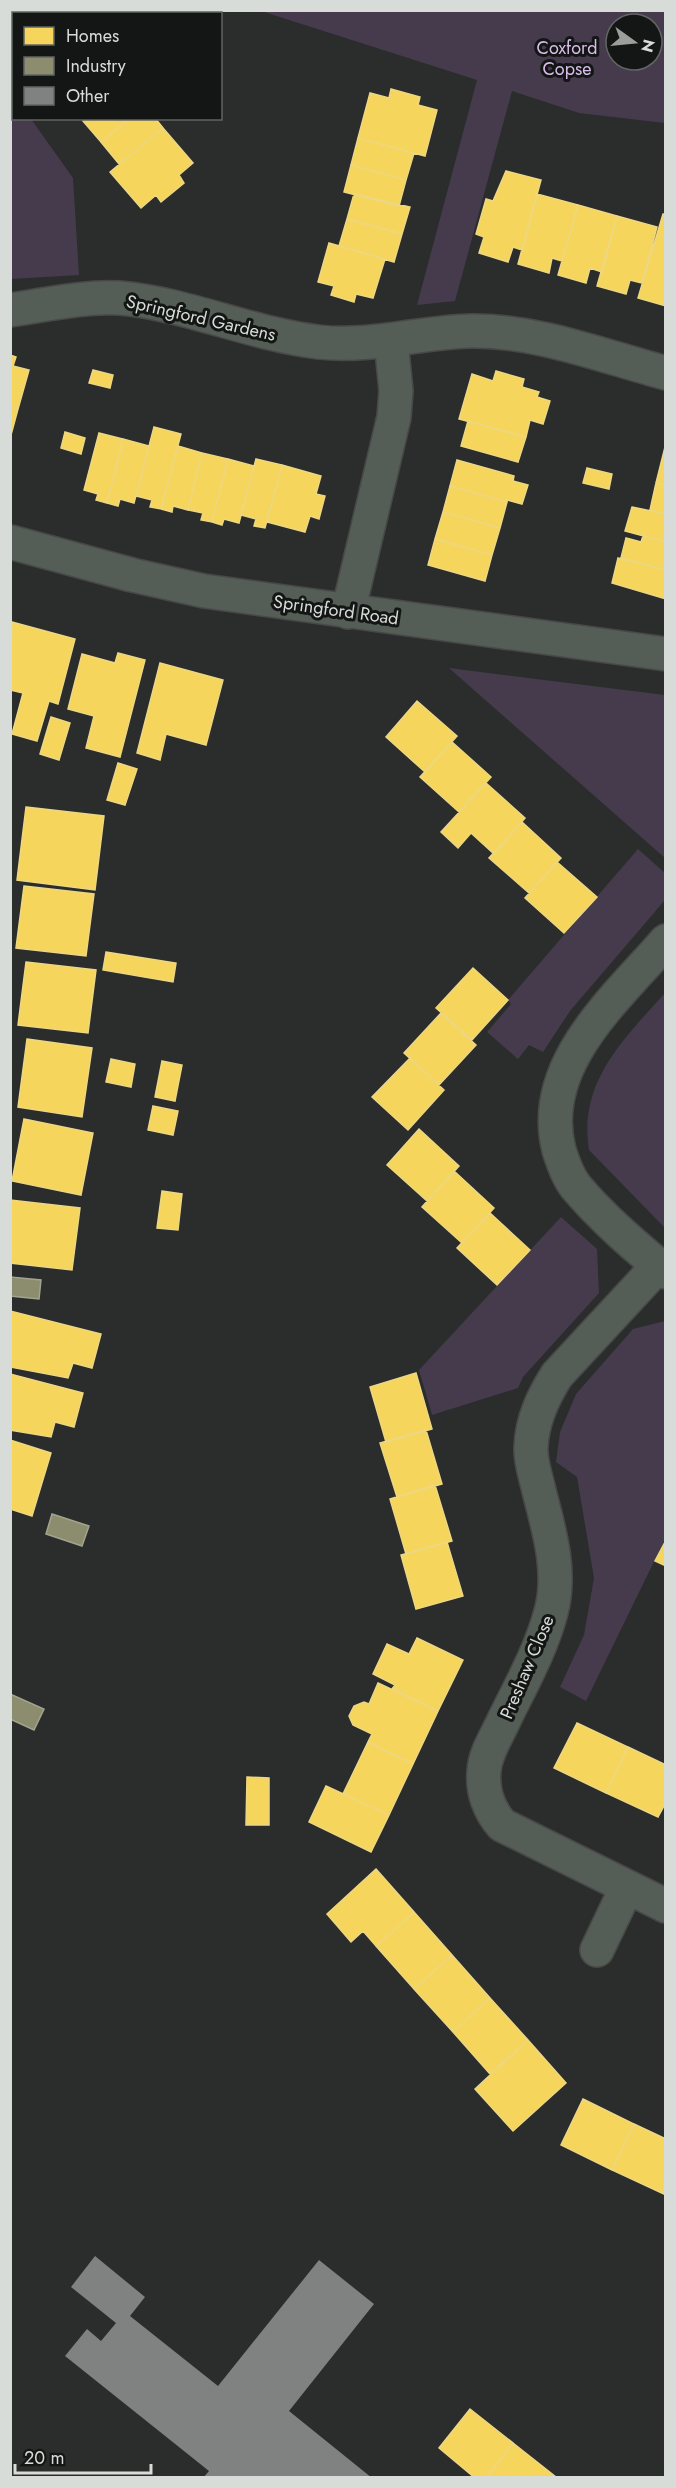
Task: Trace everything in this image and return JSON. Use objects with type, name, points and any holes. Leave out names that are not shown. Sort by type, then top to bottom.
[{"type":"street","name":"Springford Gardens","points":[[10,310],[80,300],[117,298],[146,302],[283,337],[357,344],[471,331],[503,333],[544,339],[666,373]]},
{"type":"street","points":[[348,612],[394,417],[396,391],[392,340]]},
{"type":"street","name":"Springford Road","points":[[10,542],[132,575],[204,591],[666,654]]},
{"type":"street","points":[[662,1269],[575,1186],[563,1164],[556,1137],[555,1106],[561,1079],[591,1029],[666,941]]},
{"type":"street","name":"Preshaw Close","points":[[662,1269],[557,1375],[544,1395],[531,1448],[554,1553],[555,1583],[552,1610],[542,1643],[490,1749],[484,1769],[484,1788],[491,1812],[502,1825],[666,1906]]},
{"type":"street","points":[[597,1950],[627,1887]]},
{"type":"green space","name":"Coxford Copse","points":[[261,11],[665,11],[665,123],[579,113],[512,91],[455,301],[417,305],[477,80]]},
{"type":"green space","points":[[10,89],[12,92],[12,120],[32,120],[73,178],[79,275],[11,279]]},
{"type":"green space","points":[[449,668],[665,695],[665,858]]},
{"type":"green space","points":[[638,849],[665,873],[665,900],[570,1011],[543,1052],[529,1045],[518,1059],[487,1032],[511,1004],[508,1000]]},
{"type":"green space","points":[[665,993],[665,1228],[589,1150],[587,1126],[590,1103],[607,1064],[620,1045]]},
{"type":"green space","points":[[561,1217],[597,1249],[599,1293],[523,1377],[518,1388],[432,1415],[419,1370]]},
{"type":"green space","points":[[665,1321],[665,1539],[586,1701],[560,1687],[584,1635],[594,1578],[577,1477],[556,1462],[560,1432],[576,1394],[633,1329]]},
{"type":"building: Homes","points":[[59,10],[94,10],[96,12],[58,12]]},
{"type":"building: Homes","points":[[391,89],[420,97],[418,105],[437,110],[425,156],[358,138],[370,93],[389,98]]},
{"type":"building: Homes","points":[[84,120],[128,120],[101,142]]},
{"type":"building: Homes","points":[[128,120],[157,120],[163,128],[119,164],[101,142]]},
{"type":"building: Homes","points":[[163,128],[193,163],[179,175],[184,183],[161,202],[156,195],[141,208],[110,172]]},
{"type":"building: Homes","points":[[358,138],[414,153],[406,180],[351,165]]},
{"type":"building: Homes","points":[[351,165],[406,180],[399,206],[344,192]]},
{"type":"building: Homes","points":[[506,171],[541,180],[522,250],[513,247],[508,262],[479,253],[484,237],[476,234],[486,199],[493,201]]},
{"type":"building: Homes","points":[[354,194],[410,207],[402,234],[347,219]]},
{"type":"building: Homes","points":[[537,194],[578,205],[562,261],[552,258],[549,273],[518,264]]},
{"type":"building: Homes","points":[[578,205],[617,216],[602,272],[590,268],[586,283],[558,275]]},
{"type":"building: Homes","points":[[663,214],[666,214],[666,306],[638,298]]},
{"type":"building: Homes","points":[[617,216],[657,227],[642,283],[630,280],[626,294],[597,286]]},
{"type":"building: Homes","points":[[347,219],[402,234],[394,262],[339,246]]},
{"type":"building: Homes","points":[[329,243],[385,259],[373,298],[356,294],[354,302],[331,295],[334,286],[318,282]]},
{"type":"building: Homes","points":[[10,355],[16,357],[13,366],[29,370],[18,409],[10,407]]},
{"type":"building: Homes","points":[[93,370],[113,375],[110,388],[89,383]]},
{"type":"building: Homes","points":[[496,371],[524,379],[522,387],[539,392],[537,397],[550,401],[543,424],[530,420],[526,437],[459,419],[472,374],[493,381]]},
{"type":"building: Homes","points":[[10,407],[18,409],[11,435],[10,435]]},
{"type":"building: Homes","points":[[468,421],[526,437],[518,462],[461,446]]},
{"type":"building: Homes","points":[[154,427],[181,434],[161,509],[150,507],[152,500],[136,496]]},
{"type":"building: Homes","points":[[65,432],[85,438],[81,454],[61,448]]},
{"type":"building: Homes","points":[[99,433],[123,439],[107,503],[96,500],[98,494],[84,490]]},
{"type":"building: Homes","points":[[123,439],[149,446],[134,503],[120,499],[118,506],[107,503]]},
{"type":"building: Homes","points":[[178,446],[202,453],[188,510],[173,506],[172,512],[161,509]]},
{"type":"building: Homes","points":[[666,447],[666,485],[656,483]]},
{"type":"building: Homes","points":[[202,453],[228,459],[212,522],[201,520],[203,513],[188,510]]},
{"type":"building: Homes","points":[[228,459],[254,466],[239,523],[224,519],[222,525],[212,522]]},
{"type":"building: Homes","points":[[256,459],[282,465],[265,528],[254,526],[256,519],[241,515]]},
{"type":"building: Homes","points":[[457,460],[514,476],[513,481],[528,485],[522,504],[450,486]]},
{"type":"building: Homes","points":[[282,465],[321,476],[316,494],[325,496],[319,519],[310,516],[305,532],[267,522]]},
{"type":"building: Homes","points":[[587,468],[612,474],[609,489],[583,483]]},
{"type":"building: Homes","points":[[656,483],[666,485],[666,514],[650,510]]},
{"type":"building: Homes","points":[[450,486],[507,502],[500,528],[443,512]]},
{"type":"building: Homes","points":[[632,507],[666,514],[666,542],[625,531]]},
{"type":"building: Homes","points":[[443,512],[500,528],[492,555],[435,539]]},
{"type":"building: Homes","points":[[643,536],[666,542],[666,570],[621,558],[626,538],[641,542]]},
{"type":"building: Homes","points":[[435,539],[492,555],[485,581],[428,565]]},
{"type":"building: Homes","points":[[618,558],[666,570],[666,599],[612,583]]},
{"type":"building: Homes","points":[[12,622],[75,639],[58,704],[49,701],[37,741],[12,734],[23,693],[10,690]]},
{"type":"building: Homes","points":[[118,653],[145,660],[120,757],[86,748],[94,716],[68,709],[82,654],[115,663]]},
{"type":"building: Homes","points":[[160,663],[223,680],[206,745],[166,734],[160,760],[137,753]]},
{"type":"building: Homes","points":[[417,701],[457,736],[425,772],[386,737]]},
{"type":"building: Homes","points":[[51,717],[70,723],[59,760],[40,754]]},
{"type":"building: Homes","points":[[452,742],[491,777],[459,812],[420,777]]},
{"type":"building: Homes","points":[[118,763],[137,769],[125,805],[107,800]]},
{"type":"building: Homes","points":[[486,783],[525,818],[494,854],[471,833],[458,848],[441,832]]},
{"type":"building: Homes","points":[[26,807],[104,816],[95,890],[17,880]]},
{"type":"building: Homes","points":[[522,822],[561,858],[529,893],[489,858]]},
{"type":"building: Homes","points":[[557,862],[597,897],[564,933],[525,898]]},
{"type":"building: Homes","points":[[24,886],[94,894],[86,956],[16,948]]},
{"type":"building: Homes","points":[[106,952],[176,963],[173,982],[103,970]]},
{"type":"building: Homes","points":[[26,962],[96,970],[88,1033],[18,1025]]},
{"type":"building: Homes","points":[[473,968],[508,1000],[472,1040],[436,1008]]},
{"type":"building: Homes","points":[[441,1013],[476,1045],[439,1085],[404,1053]]},
{"type":"building: Homes","points":[[27,1039],[92,1048],[82,1117],[18,1107]]},
{"type":"building: Homes","points":[[410,1058],[444,1090],[408,1130],[372,1097]]},
{"type":"building: Homes","points":[[111,1059],[135,1064],[131,1087],[106,1082]]},
{"type":"building: Homes","points":[[162,1061],[182,1065],[175,1101],[155,1097]]},
{"type":"building: Homes","points":[[153,1106],[178,1111],[173,1135],[148,1130]]},
{"type":"building: Homes","points":[[24,1119],[93,1133],[81,1195],[12,1181]]},
{"type":"building: Homes","points":[[419,1129],[459,1166],[427,1201],[387,1165]]},
{"type":"building: Homes","points":[[454,1171],[494,1208],[462,1243],[422,1207]]},
{"type":"building: Homes","points":[[162,1191],[182,1194],[178,1230],[157,1228]]},
{"type":"building: Homes","points":[[10,1200],[80,1208],[72,1270],[10,1263]]},
{"type":"building: Homes","points":[[490,1213],[530,1250],[497,1285],[457,1248]]},
{"type":"building: Homes","points":[[10,1311],[101,1334],[92,1368],[73,1363],[68,1378],[10,1367]]},
{"type":"building: Homes","points":[[416,1373],[432,1429],[386,1442],[370,1387]]},
{"type":"building: Homes","points":[[10,1374],[83,1393],[74,1427],[55,1422],[51,1437],[10,1430]]},
{"type":"building: Homes","points":[[426,1430],[442,1484],[397,1497],[380,1443]]},
{"type":"building: Homes","points":[[10,1440],[51,1453],[32,1516],[10,1509]]},
{"type":"building: Homes","points":[[435,1485],[452,1541],[406,1554],[390,1499]]},
{"type":"building: Homes","points":[[666,1540],[666,1566],[655,1561]]},
{"type":"building: Homes","points":[[447,1542],[463,1596],[416,1609],[401,1555]]},
{"type":"building: Homes","points":[[417,1638],[463,1660],[438,1711],[392,1689],[395,1685],[373,1674],[387,1644],[409,1654]]},
{"type":"building: Homes","points":[[378,1683],[438,1711],[413,1764],[368,1742],[372,1734],[353,1725],[349,1716],[354,1706],[364,1702],[369,1704]]},
{"type":"building: Homes","points":[[577,1723],[628,1747],[606,1793],[554,1768]]},
{"type":"building: Homes","points":[[368,1742],[413,1764],[389,1815],[343,1794]]},
{"type":"building: Homes","points":[[628,1747],[666,1765],[666,1802],[658,1817],[606,1793]]},
{"type":"building: Homes","points":[[247,1777],[269,1778],[269,1825],[246,1825]]},
{"type":"building: Homes","points":[[326,1786],[389,1815],[371,1852],[309,1822]]},
{"type":"building: Homes","points":[[376,1869],[414,1912],[376,1946],[363,1931],[351,1942],[327,1914]]},
{"type":"building: Homes","points":[[414,1912],[452,1955],[414,1989],[376,1946]]},
{"type":"building: Homes","points":[[452,1955],[490,1998],[453,2032],[414,1989]]},
{"type":"building: Homes","points":[[490,1998],[528,2040],[490,2074],[453,2032]]},
{"type":"building: Homes","points":[[528,2040],[566,2083],[513,2131],[475,2089]]},
{"type":"building: Homes","points":[[583,2099],[634,2124],[612,2170],[561,2145]]},
{"type":"building: Homes","points":[[634,2124],[666,2139],[664,2194],[612,2170]]},
{"type":"building: Homes","points":[[470,2409],[513,2443],[486,2478],[475,2478],[439,2448]]},
{"type":"building: Homes","points":[[513,2443],[556,2477],[486,2478]]},
{"type":"building: Industry","points":[[10,1277],[41,1280],[39,1299],[10,1296]]},
{"type":"building: Industry","points":[[52,1514],[89,1526],[82,1546],[46,1534]]},
{"type":"building: Industry","points":[[10,1694],[44,1709],[34,1730],[10,1719]]},
{"type":"building: Other","points":[[95,2256],[145,2297],[130,2316],[218,2386],[319,2260],[374,2304],[289,2411],[372,2478],[203,2478],[209,2471],[65,2356],[87,2329],[101,2341],[116,2323],[71,2287]]}]
